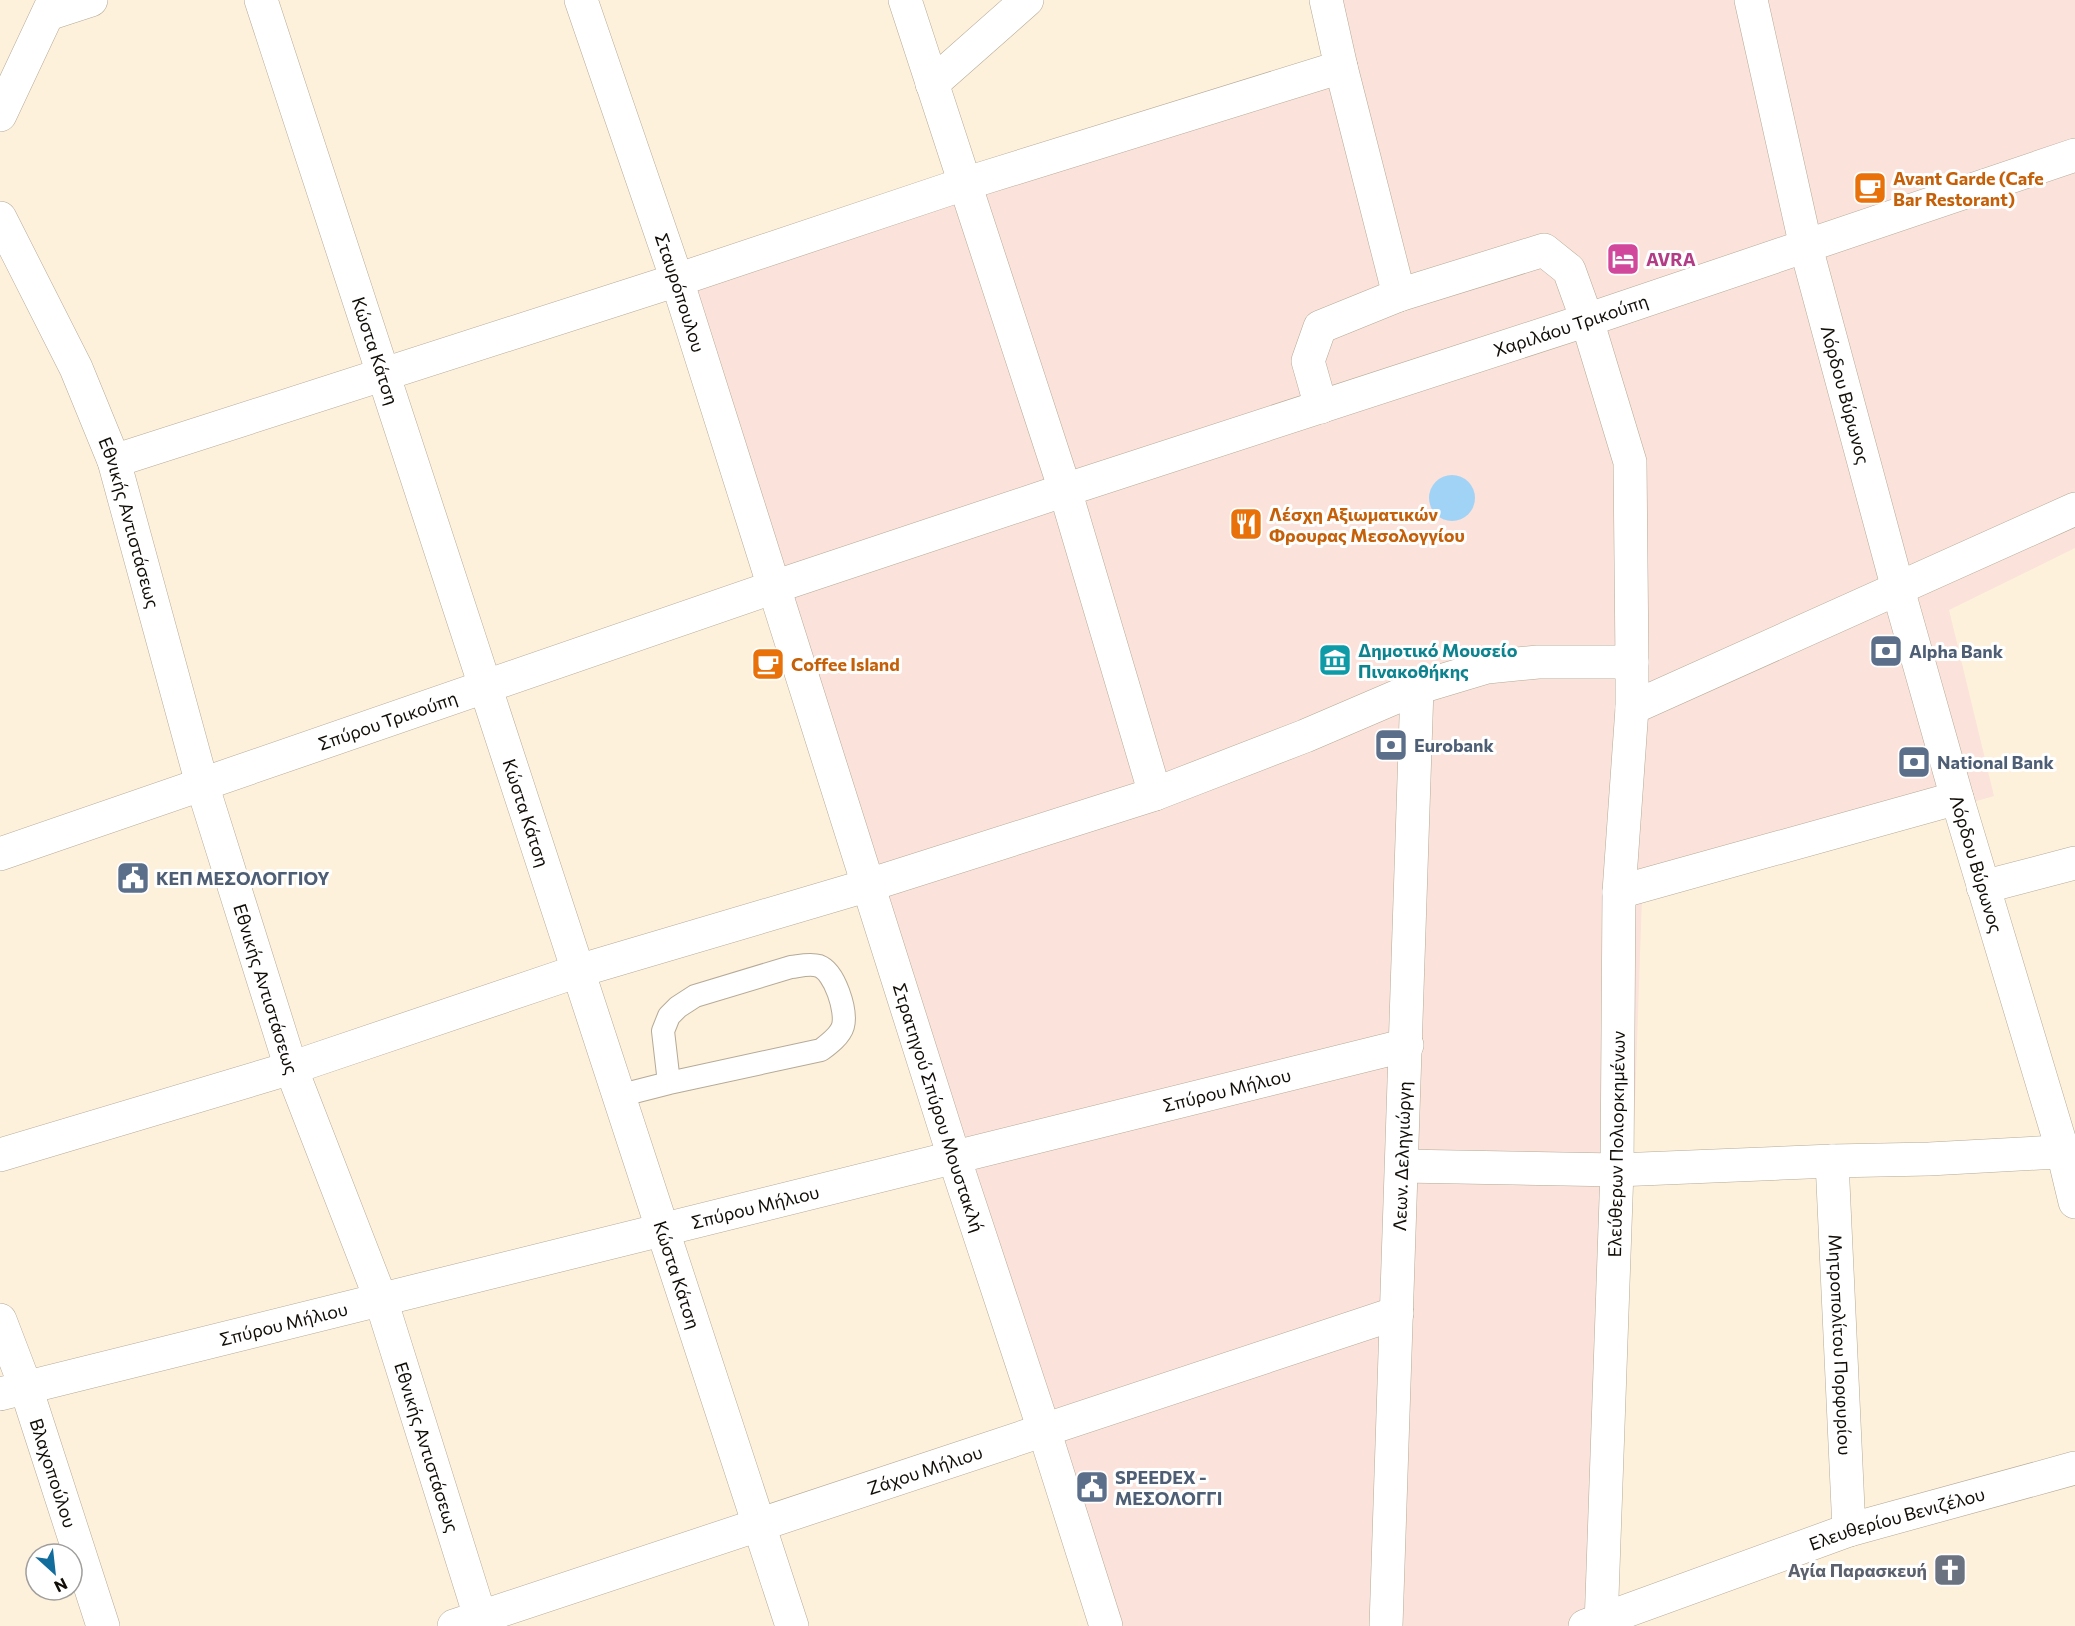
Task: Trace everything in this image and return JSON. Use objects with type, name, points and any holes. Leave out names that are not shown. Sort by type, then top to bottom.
[{"type":"street","points":[[0,115],[51,7],[91,0]]},
{"type":"street","name":"Κώστα Κάτση","points":[[261,0],[792,1626]]},
{"type":"street","name":"Σταυρόπουλου","points":[[581,0],[677,280],[774,587]]},
{"type":"street","points":[[905,0],[1065,490],[1155,794]]},
{"type":"street","points":[[932,84],[1027,0]]},
{"type":"street","points":[[1321,407],[1308,361],[1320,327],[1399,295],[1326,0]]},
{"type":"street","name":"Λόρδου Βύρωνος","points":[[1751,0],[1806,247],[1898,589],[1983,887],[2069,1152],[2075,1202]]},
{"type":"street","points":[[114,461],[677,280],[964,184],[1341,67]]},
{"type":"street","name":"Χαριλάου Τρικούπη","points":[[774,587],[1587,320],[2075,155]]},
{"type":"street","name":"Εθνικής Αντιστάσεως","points":[[0,218],[76,368],[114,461],[202,784],[291,1068],[381,1300],[472,1623]]},
{"type":"street","name":"Ελεύθερων Πολιορκημένων","points":[[1399,295],[1544,250],[1569,270],[1587,320],[1630,462],[1632,708],[1619,892],[1617,1170],[1596,1624]]},
{"type":"street","points":[[1632,708],[2075,509]]},
{"type":"street","name":"Σπύρου Τρικούπη","points":[[0,854],[774,587]]},
{"type":"street","name":"Στρατηγού Σπύρου Μουστακλή","points":[[774,587],[954,1157],[1107,1626]]},
{"type":"street","points":[[0,1155],[291,1068],[578,971],[869,885],[1155,794],[1305,736],[1417,688],[1486,667],[1539,662],[1632,662]]},
{"type":"street","name":"Λεων. Δεληγιώργη","points":[[1386,1626],[1417,688]]},
{"type":"street","points":[[1619,892],[1957,798]]},
{"type":"street","points":[[1983,887],[2075,863]]},
{"type":"street","name":"Σπύρου Μήλιου","points":[[13,1391],[1407,1045]]},
{"type":"street","points":[[1402,1166],[1617,1170],[2069,1152]]},
{"type":"street","name":"Μητροπολίτου Πορφυρίου","points":[[1832,1161],[1848,1530]]},
{"type":"street","name":"Ζάχου Μήλιου","points":[[472,1623],[759,1524],[1397,1312]]},
{"type":"street","name":"Βλαχοπούλου","points":[[0,1320],[13,1391],[103,1626]]},
{"type":"street","name":"Ελευθερίου Βενιζέλου","points":[[1596,1624],[1848,1530],[2075,1467]]},
{"type":"lane","points":[[618,1096],[821,1050],[842,1028],[844,1012],[835,984],[828,973],[821,967],[807,964],[695,996],[678,1007],[669,1016],[663,1031],[669,1083]]},
{"type":"shaded area","points":[[1315,0],[2075,0],[2075,548],[1949,610],[1994,796],[1642,897],[1617,1626],[1092,1626],[662,270],[1324,56]]},
{"type":"water","points":[[1452,475],[1468,482],[1475,498],[1468,514],[1452,521],[1436,514],[1429,498],[1436,482]]},
{"type":"place","name":"Avant Garde (Cafe Bar Restorant)","points":[[1870,188]]},
{"type":"place","name":"AVRA","points":[[1623,259]]},
{"type":"place","name":"Λέσχη Αξιωματικών Φρουρας Μεσολογγίου","points":[[1246,524]]},
{"type":"place","name":"Alpha Bank","points":[[1886,651]]},
{"type":"place","name":"Δημοτικό Μουσείο Πινακοθήκης","points":[[1335,660]]},
{"type":"place","name":"Coffee Island","points":[[768,664]]},
{"type":"place","name":"Eurobank","points":[[1391,745]]},
{"type":"place","name":"National Bank","points":[[1914,762]]},
{"type":"place","name":"ΚΕΠ ΜΕΣΟΛΟΓΓΙΟΥ","points":[[133,878]]},
{"type":"place","name":"SPEEDEX - ΜΕΣΟΛΟΓΓΙ","points":[[1092,1487]]},
{"type":"place","name":"Αγία Παρασκευή","points":[[1950,1570]]}]
